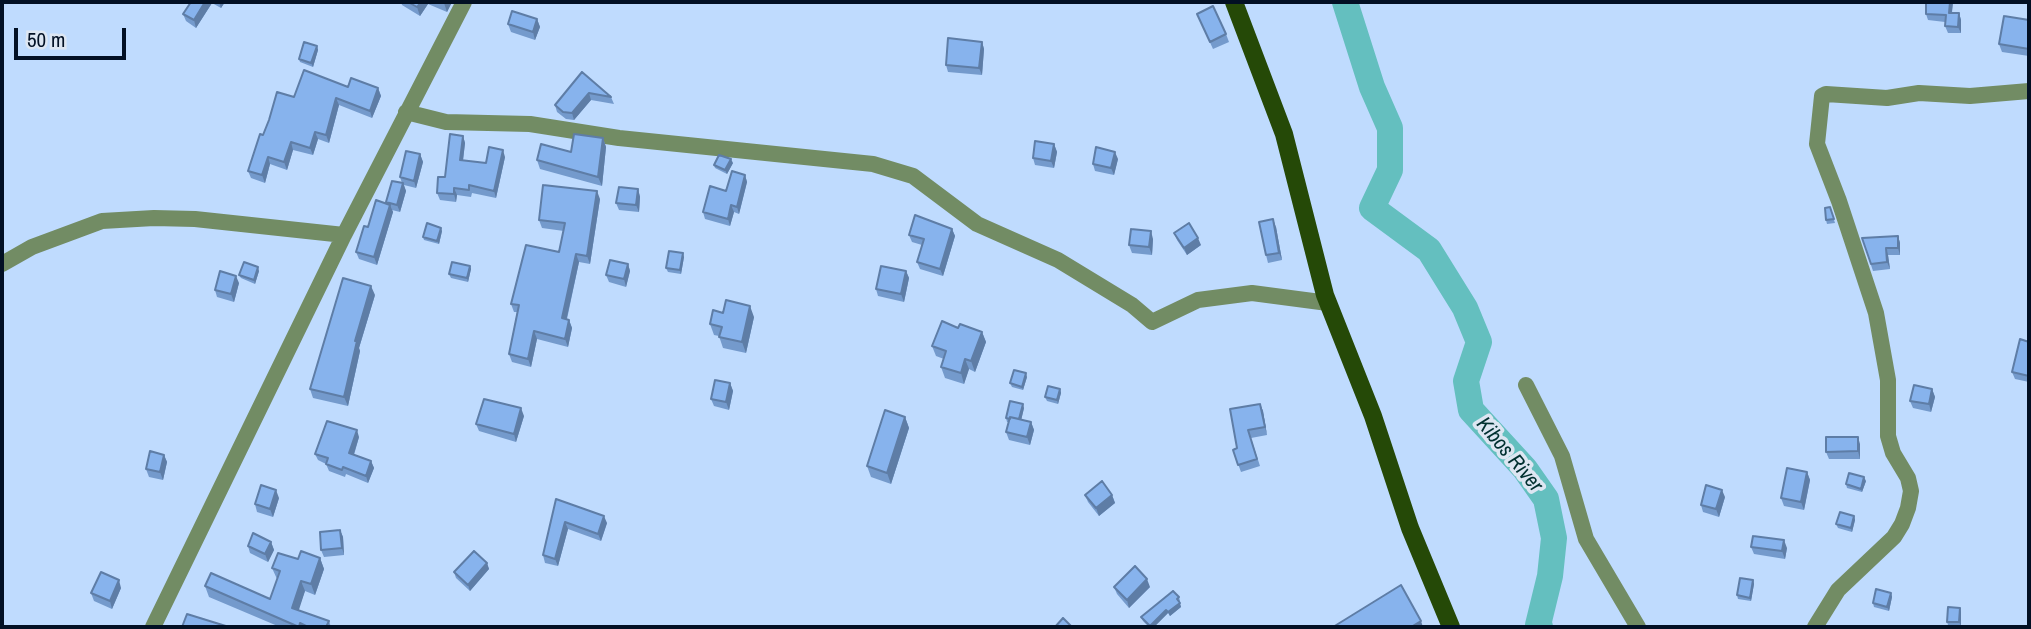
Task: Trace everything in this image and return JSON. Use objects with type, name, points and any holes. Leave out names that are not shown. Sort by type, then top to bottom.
[{"type":"main road","points":[[1234,2],[1284,134],[1328,303],[1373,416],[1410,528],[1451,627]]},
{"type":"street","points":[[153,627],[344,234],[464,2]]},
{"type":"street","points":[[1815,627],[1838,590],[1894,537],[1908,508],[1911,491],[1908,478],[1893,453],[1888,436],[1888,380],[1876,313],[1817,144],[1822,96],[1826,94],[1887,98],[1919,93],[1970,96],[2029,91]]},
{"type":"street","points":[[406,112],[446,122],[530,124],[632,139],[873,164],[913,176],[977,225],[1058,260],[1132,305],[1152,323],[1198,300],[1252,293],[1328,303]]},
{"type":"street","points":[[2,264],[32,247],[102,221],[195,219],[344,234]]},
{"type":"street","points":[[1526,385],[1562,456],[1586,538],[1638,627]]},
{"type":"building","points":[[191,2],[205,2],[194,20],[183,14]]},
{"type":"building","points":[[408,2],[421,2],[417,7]]},
{"type":"building","points":[[1926,2],[1950,2],[1949,13],[1959,13],[1958,27],[1945,26],[1946,15],[1926,14]]},
{"type":"building","points":[[1213,6],[1226,34],[1210,42],[1197,14]]},
{"type":"building","points":[[512,11],[537,19],[533,32],[508,24]]},
{"type":"building","points":[[2004,16],[2029,20],[2029,49],[1999,44]]},
{"type":"building","points":[[948,38],[982,42],[979,68],[946,65]]},
{"type":"building","points":[[304,42],[317,46],[311,63],[299,59]]},
{"type":"building","points":[[304,70],[348,87],[351,78],[378,88],[370,111],[336,98],[326,135],[315,132],[310,148],[291,142],[284,162],[268,157],[262,175],[248,171],[260,134],[263,135],[269,120],[277,92],[294,97]]},
{"type":"building","points":[[582,72],[611,97],[589,93],[572,113],[563,112],[555,105]]},
{"type":"building","points":[[450,134],[463,136],[460,160],[486,163],[489,147],[503,150],[494,191],[469,185],[469,190],[454,188],[454,194],[437,193],[438,177],[445,177]]},
{"type":"building","points":[[574,134],[603,138],[598,177],[537,160],[541,144],[571,152]]},
{"type":"building","points":[[1035,141],[1054,144],[1051,161],[1033,158]]},
{"type":"building","points":[[1096,147],[1115,152],[1111,168],[1093,164]]},
{"type":"building","points":[[406,151],[420,154],[414,181],[400,177]]},
{"type":"building","points":[[719,155],[731,159],[725,170],[714,165]]},
{"type":"building","points":[[732,171],[745,175],[737,207],[731,205],[728,219],[703,212],[710,186],[726,191]]},
{"type":"building","points":[[392,181],[403,183],[397,205],[386,202]]},
{"type":"building","points":[[543,185],[597,191],[587,256],[576,254],[562,318],[569,320],[565,339],[534,331],[528,359],[509,354],[519,305],[511,304],[526,245],[559,252],[565,223],[539,220]]},
{"type":"building","points":[[619,187],[638,189],[636,205],[616,203]]},
{"type":"building","points":[[376,200],[390,205],[374,257],[356,252],[364,226],[368,227]]},
{"type":"building","points":[[1830,207],[1834,219],[1826,220],[1825,208]]},
{"type":"building","points":[[915,215],[952,229],[940,269],[917,262],[924,239],[909,235]]},
{"type":"building","points":[[1273,219],[1279,253],[1266,255],[1259,222]]},
{"type":"building","points":[[427,223],[441,228],[437,241],[423,237]]},
{"type":"building","points":[[1189,223],[1198,238],[1184,248],[1174,233]]},
{"type":"building","points":[[1131,229],[1151,231],[1149,247],[1129,245]]},
{"type":"building","points":[[1898,236],[1898,248],[1886,248],[1887,262],[1871,264],[1862,238]]},
{"type":"building","points":[[669,251],[683,253],[680,270],[666,268]]},
{"type":"building","points":[[610,260],[628,264],[624,279],[606,275]]},
{"type":"building","points":[[244,262],[258,267],[254,280],[239,275]]},
{"type":"building","points":[[452,262],[470,266],[467,278],[449,274]]},
{"type":"building","points":[[881,266],[906,271],[901,294],[876,289]]},
{"type":"building","points":[[220,271],[236,276],[231,294],[215,290]]},
{"type":"building","points":[[343,278],[371,286],[355,341],[344,397],[310,389]]},
{"type":"building","points":[[726,300],[750,306],[742,342],[719,337],[722,327],[710,324],[713,310],[723,313]]},
{"type":"building","points":[[942,321],[958,328],[960,324],[982,332],[971,361],[965,359],[961,373],[941,367],[946,351],[932,346]]},
{"type":"building","points":[[2020,339],[2029,342],[2029,376],[2012,372]]},
{"type":"building","points":[[1014,370],[1026,373],[1022,387],[1010,383]]},
{"type":"building","points":[[715,380],[730,383],[726,402],[711,399]]},
{"type":"building","points":[[1914,385],[1932,389],[1929,404],[1910,401]]},
{"type":"building","points":[[1048,386],[1060,389],[1057,400],[1045,397]]},
{"type":"building","points":[[484,399],[521,408],[514,434],[476,424]]},
{"type":"building","points":[[1010,401],[1023,404],[1019,419],[1006,418]]},
{"type":"building","points":[[1260,404],[1265,427],[1248,430],[1257,459],[1238,465],[1233,450],[1237,448],[1230,409]]},
{"type":"building","points":[[885,410],[905,417],[887,473],[867,466]]},
{"type":"building","points":[[1010,417],[1031,422],[1027,437],[1006,432]]},
{"type":"building","points":[[327,421],[357,430],[349,453],[371,461],[366,476],[326,464],[328,458],[315,454]]},
{"type":"building","points":[[1826,437],[1858,437],[1858,451],[1826,452]]},
{"type":"building","points":[[150,451],[164,455],[160,472],[146,469]]},
{"type":"building","points":[[1787,468],[1807,472],[1801,502],[1781,498]]},
{"type":"building","points":[[1849,473],[1864,477],[1861,489],[1846,484]]},
{"type":"building","points":[[1102,481],[1112,495],[1096,508],[1085,495]]},
{"type":"building","points":[[261,485],[276,490],[270,509],[255,504]]},
{"type":"building","points":[[1706,485],[1722,490],[1716,509],[1701,505]]},
{"type":"building","points":[[556,499],[604,516],[598,534],[565,522],[555,559],[543,555]]},
{"type":"building","points":[[1840,512],[1854,516],[1851,528],[1836,524]]},
{"type":"building","points":[[340,530],[342,548],[321,550],[320,532]]},
{"type":"building","points":[[253,533],[271,542],[265,554],[248,546]]},
{"type":"building","points":[[1753,536],[1784,540],[1782,551],[1751,547]]},
{"type":"building","points":[[301,551],[320,558],[311,584],[301,581],[292,608],[329,621],[326,627],[308,627],[300,623],[299,627],[205,586],[211,573],[270,599],[280,571],[272,568],[278,553],[298,559]]},
{"type":"building","points":[[474,551],[487,563],[468,585],[454,572]]},
{"type":"building","points":[[1135,566],[1147,579],[1127,600],[1114,587]]},
{"type":"building","points":[[101,572],[119,580],[110,601],[91,593]]},
{"type":"building","points":[[1740,578],[1753,580],[1750,598],[1737,595]]},
{"type":"building","points":[[1401,585],[1421,621],[1411,627],[1333,627]]},
{"type":"building","points":[[1876,589],[1891,593],[1887,607],[1873,603]]},
{"type":"building","points":[[1173,591],[1179,597],[1177,599],[1180,603],[1168,612],[1166,610],[1150,626],[1141,617]]},
{"type":"building","points":[[1948,607],[1960,608],[1959,622],[1947,622]]},
{"type":"building","points":[[187,614],[229,627],[182,627]]},
{"type":"building","points":[[1063,618],[1072,627],[1055,627]]},
{"type":"waterway","name":"Kibos River","points":[[1345,2],[1372,87],[1390,128],[1390,170],[1372,208],[1429,250],[1465,308],[1479,342],[1466,381],[1471,410],[1525,469],[1546,499],[1554,538],[1550,576],[1538,625],[1540,627]]}]
